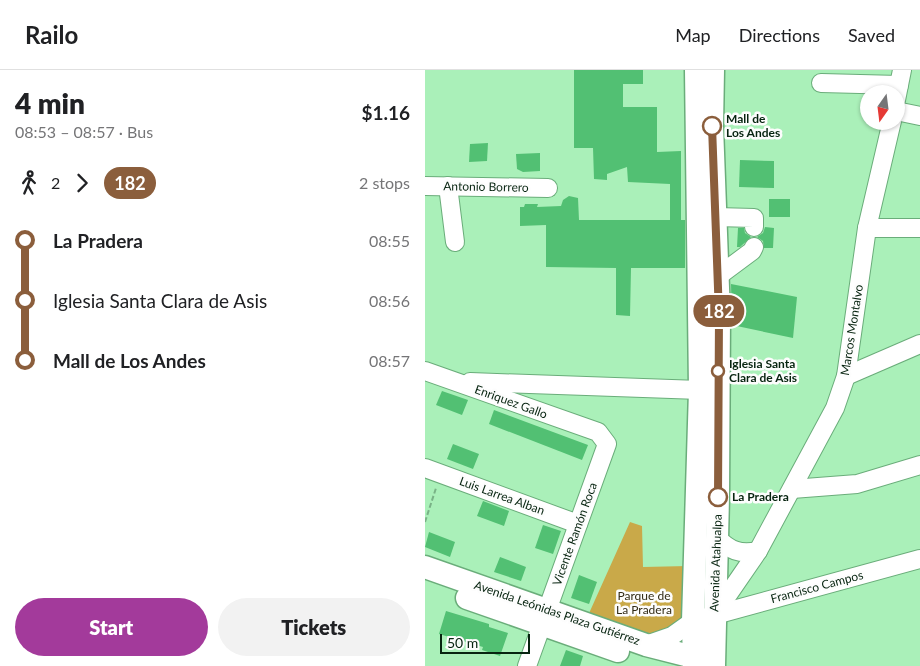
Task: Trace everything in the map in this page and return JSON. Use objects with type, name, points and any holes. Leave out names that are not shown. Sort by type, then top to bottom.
[{"type":"main road","name":"Avenida Atahualpa","points":[[696,70],[703,618]]},
{"type":"main road","name":"Avenida Atahualpa","points":[[699,664],[703,618],[717,538],[717,277],[712,126],[713,70]]},
{"type":"main road","name":"Avenida Leónidas Plaza Gutiérrez","points":[[425,568],[545,617],[618,651],[699,664]]},
{"type":"main road","name":"Avenida Leónidas Plaza Gutiérrez","points":[[425,584],[646,645]]},
{"type":"main road","points":[[646,645],[699,664]]},
{"type":"street","points":[[821,83],[899,85]]},
{"type":"street","points":[[905,113],[920,116]]},
{"type":"street","name":"Marcos Montalvo","points":[[703,618],[758,551],[835,408],[845,376],[867,228],[890,130]]},
{"type":"street","name":"Antonio Borrero","points":[[425,186],[548,188]]},
{"type":"street","points":[[448,186],[455,242]]},
{"type":"street","points":[[716,217],[754,218],[754,227]]},
{"type":"street","points":[[867,228],[920,228]]},
{"type":"street","points":[[717,277],[752,251],[753,247]]},
{"type":"street","points":[[845,376],[920,344]]},
{"type":"street","name":"Enriquez Gallo","points":[[425,371],[598,432]]},
{"type":"street","points":[[453,381],[699,390]]},
{"type":"street","name":"Vicente Ramón Roca","points":[[527,666],[607,444],[598,432]]},
{"type":"street","points":[[792,490],[857,484],[920,465]]},
{"type":"street","name":"Luis Larrea Alban","points":[[433,471],[578,524]]},
{"type":"street","points":[[717,538],[729,549],[738,552],[758,551]]},
{"type":"street","name":"Francisco Campos","points":[[703,618],[920,559]]},
{"type":"street","name":"Avenida Leónidas Plaza Gutiérrez","points":[[646,645],[673,636],[703,618]]},
{"type":"path","points":[[425,522],[433,471]]},
{"type":"green space","name":"Parque de La Pradera","points":[[630,522],[642,526],[643,567],[688,566],[688,595],[680,625],[655,637],[586,620]]},
{"type":"building","points":[[574,70],[643,70],[643,84],[623,84],[623,107],[657,107],[657,152],[681,151],[681,220],[685,220],[685,268],[631,268],[630,316],[616,315],[616,268],[546,267],[546,225],[520,226],[520,207],[524,207],[525,204],[538,204],[537,207],[561,206],[563,200],[569,196],[578,198],[579,220],[670,220],[670,184],[628,182],[627,167],[607,174],[607,180],[594,179],[593,148],[574,148]]},
{"type":"building","points":[[488,143],[487,161],[469,162],[470,144]]},
{"type":"building","points":[[540,153],[540,171],[523,172],[517,169],[516,154]]},
{"type":"building","points":[[740,160],[774,161],[774,188],[739,187]]},
{"type":"building","points":[[769,199],[790,199],[790,217],[769,217]]},
{"type":"building","points":[[765,227],[774,228],[773,248],[764,248],[763,241],[757,237],[763,233]]},
{"type":"building","points":[[738,228],[744,228],[745,233],[751,237],[740,247],[737,247]]},
{"type":"building","points":[[731,284],[797,297],[793,338],[732,325]]},
{"type":"building","points":[[442,391],[468,400],[462,415],[436,405]]},
{"type":"building","points":[[494,410],[588,445],[582,460],[489,424]]},
{"type":"building","points":[[453,444],[479,454],[473,469],[447,459]]},
{"type":"building","points":[[483,501],[509,511],[504,526],[477,516]]},
{"type":"building","points":[[543,525],[561,531],[553,554],[535,548]]},
{"type":"building","points":[[429,532],[455,542],[450,557],[425,547]]},
{"type":"building","points":[[500,557],[526,567],[521,581],[494,572]]},
{"type":"building","points":[[579,575],[597,582],[589,604],[571,598]]},
{"type":"building","points":[[446,611],[489,624],[489,627],[508,633],[500,656],[482,650],[483,647],[439,634]]},
{"type":"building","points":[[566,650],[583,656],[580,666],[560,666]]},
{"type":"bus line","name":"182","points":[[712,126],[719,315],[718,497]]},
{"type":"place","name":"Mall de Los Andes","points":[[712,126]]},
{"type":"place","name":"Iglesia Santa Clara de Asis","points":[[718,371]]},
{"type":"place","name":"La Pradera","points":[[718,497]]}]
